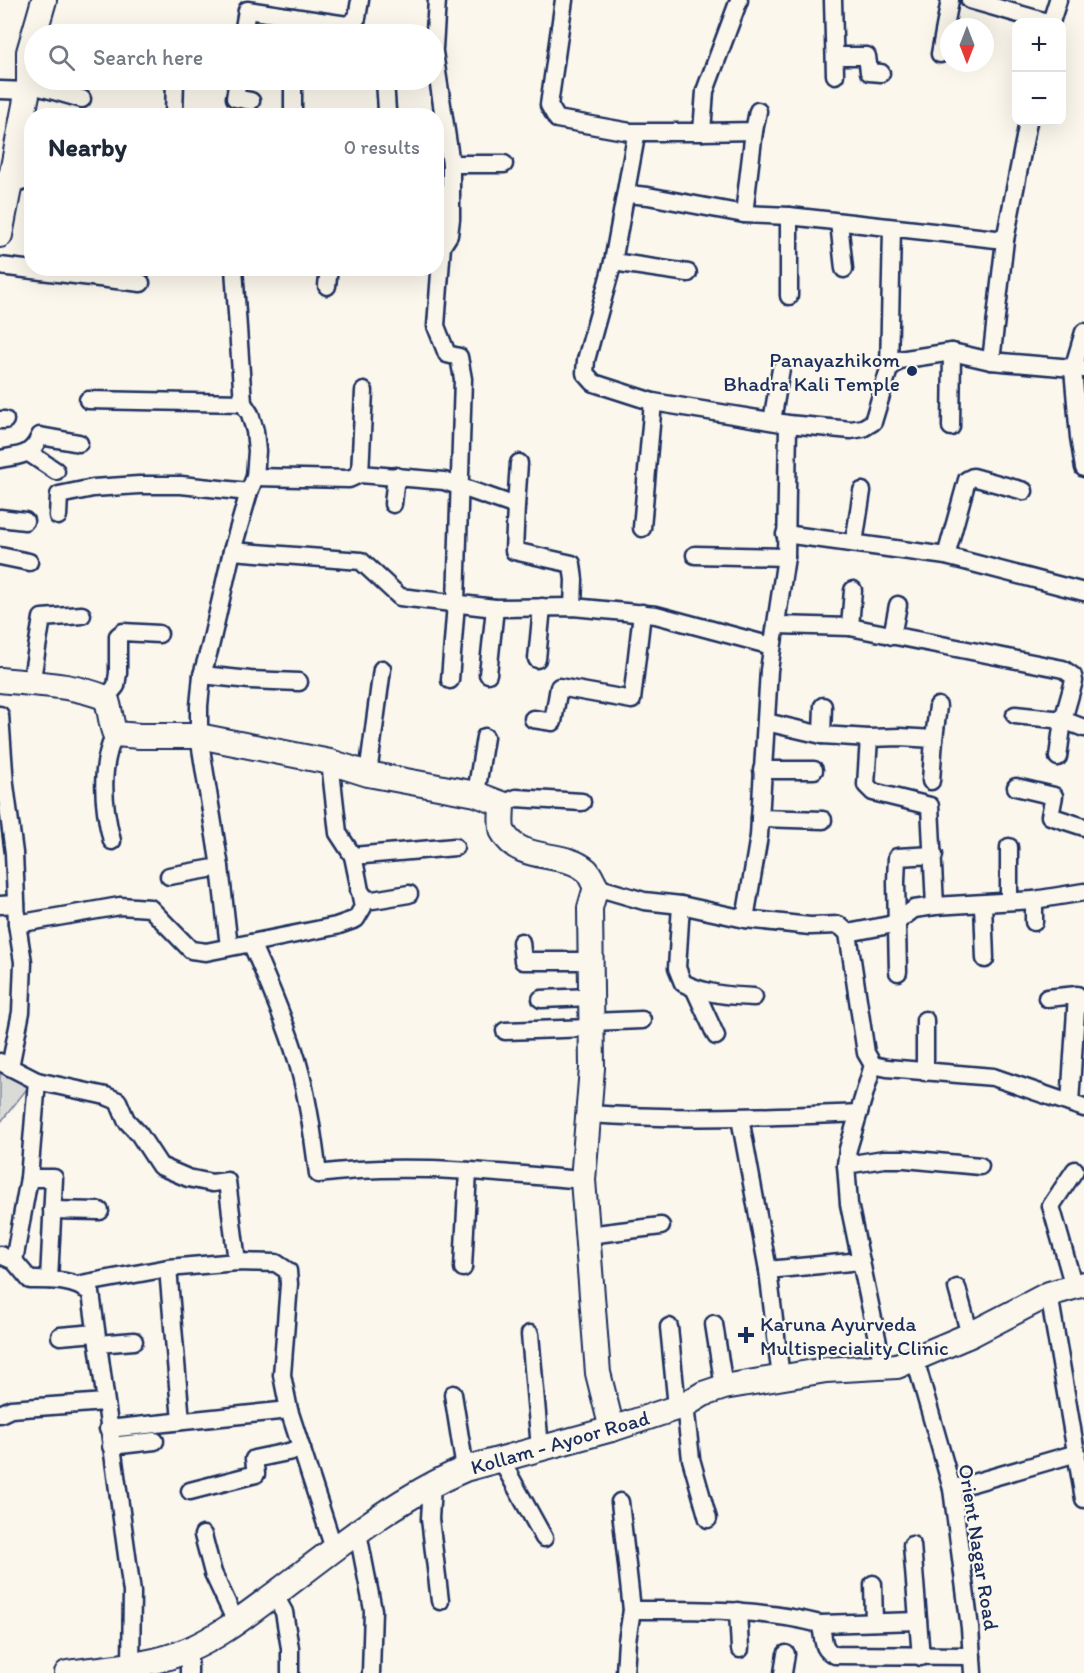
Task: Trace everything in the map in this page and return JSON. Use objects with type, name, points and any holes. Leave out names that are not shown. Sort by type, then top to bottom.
[{"type":"street","points":[[39,24],[44,0]]},
{"type":"street","points":[[348,24],[357,18],[360,0]]},
{"type":"street","points":[[436,24],[437,0]]},
{"type":"street","points":[[564,0],[549,105],[557,119],[630,132],[754,131]]},
{"type":"street","points":[[702,132],[705,91],[739,0]]},
{"type":"street","points":[[833,0],[835,75]]},
{"type":"street","points":[[947,18],[950,0]]},
{"type":"street","points":[[970,0],[1035,18]]},
{"type":"street","points":[[1051,18],[1058,0]]},
{"type":"street","points":[[245,24],[247,10],[340,24]]},
{"type":"street","points":[[293,17],[293,24]]},
{"type":"street","points":[[836,56],[867,56],[868,72],[881,73]]},
{"type":"street","points":[[0,90],[24,87]]},
{"type":"street","points":[[27,108],[28,90]]},
{"type":"street","points":[[42,90],[82,99]]},
{"type":"street","points":[[174,108],[175,90]]},
{"type":"street","points":[[236,90],[235,98],[251,101]]},
{"type":"street","points":[[293,90],[293,108]]},
{"type":"street","points":[[386,90],[387,108]]},
{"type":"street","points":[[440,90],[443,108]]},
{"type":"street","points":[[744,214],[758,111]]},
{"type":"street","points":[[444,117],[451,164],[451,219],[449,236],[444,241]]},
{"type":"street","points":[[991,361],[1005,240],[1027,126]]},
{"type":"street","points":[[630,132],[636,136],[627,194],[613,262],[586,360],[585,373],[594,383],[653,402],[780,423],[850,430],[863,428],[873,422],[889,369],[892,229]]},
{"type":"street","points":[[0,235],[24,141]]},
{"type":"street","points":[[451,164],[504,164]]},
{"type":"street","points":[[627,194],[744,214],[789,216],[1005,240]]},
{"type":"street","points":[[789,216],[789,296]]},
{"type":"street","points":[[839,222],[843,269]]},
{"type":"street","points":[[613,262],[688,273]]},
{"type":"street","points":[[0,266],[24,269]]},
{"type":"street","points":[[83,276],[141,283]]},
{"type":"street","points":[[230,947],[199,736],[202,675],[232,551],[252,485],[257,451],[255,431],[250,414],[243,403],[235,276]]},
{"type":"street","points":[[327,286],[328,276]]},
{"type":"street","points":[[438,276],[436,326],[447,354],[459,357],[463,379],[456,603],[450,680]]},
{"type":"street","points":[[1084,332],[1078,369],[1079,437],[1084,468]]},
{"type":"street","points":[[889,369],[899,360],[952,352],[991,361],[1078,369]]},
{"type":"street","points":[[951,426],[952,352]]},
{"type":"street","points":[[745,919],[759,836],[772,646],[786,556],[780,423],[781,369]]},
{"type":"street","points":[[360,474],[364,391]]},
{"type":"street","points":[[88,400],[243,403]]},
{"type":"street","points":[[642,528],[653,402]]},
{"type":"street","points":[[0,459],[29,453],[40,436],[79,443]]},
{"type":"street","points":[[29,453],[56,471]]},
{"type":"street","points":[[519,463],[514,551],[572,564],[573,607]]},
{"type":"street","points":[[58,516],[59,495],[93,488],[252,485],[349,478],[360,474],[444,481],[516,506]]},
{"type":"street","points":[[393,504],[396,476]]},
{"type":"street","points":[[946,556],[966,480],[973,477],[1024,491]]},
{"type":"street","points":[[854,543],[862,491]]},
{"type":"street","points":[[0,518],[25,521]]},
{"type":"street","points":[[785,534],[946,556],[1084,592]]},
{"type":"street","points":[[232,551],[361,561],[400,597],[495,608],[573,607],[642,613],[772,646]]},
{"type":"street","points":[[694,555],[786,556]]},
{"type":"street","points":[[0,556],[29,562]]},
{"type":"street","points":[[850,627],[853,590]]},
{"type":"street","points":[[892,636],[898,605]]},
{"type":"street","points":[[537,659],[542,607]]},
{"type":"street","points":[[488,674],[495,608]]},
{"type":"street","points":[[533,719],[553,722],[559,687],[632,700],[642,613]]},
{"type":"street","points":[[31,684],[42,618],[82,615]]},
{"type":"street","points":[[777,625],[850,627],[1063,669],[1073,676],[1074,681],[1063,720],[1058,757]]},
{"type":"street","points":[[106,698],[116,686],[118,636],[123,632],[159,634]]},
{"type":"street","points":[[368,774],[382,669]]},
{"type":"street","points":[[202,675],[299,682]]},
{"type":"street","points":[[0,680],[58,685],[89,691],[106,698]]},
{"type":"street","points":[[106,698],[115,734],[107,750],[104,811],[112,841]]},
{"type":"street","points":[[822,735],[823,706]]},
{"type":"street","points":[[931,781],[938,706]]},
{"type":"street","points":[[0,715],[4,785],[14,853],[8,904],[17,924],[23,962],[21,1012],[5,1064],[37,1081],[106,1095],[118,1101],[126,1120],[139,1134],[160,1166],[188,1178],[212,1183],[227,1180],[237,1262]]},
{"type":"street","points":[[1015,715],[1063,720],[1084,728]]},
{"type":"street","points":[[766,722],[822,735],[934,739]]},
{"type":"street","points":[[115,734],[199,736],[330,762],[368,774],[476,794],[502,804],[516,798],[582,802]]},
{"type":"street","points":[[476,794],[485,737]]},
{"type":"street","points":[[869,738],[866,785],[873,792],[930,806],[935,906]]},
{"type":"street","points":[[17,924],[120,906],[150,908],[191,950],[206,952],[336,926],[356,919],[363,907],[353,856],[338,833],[330,762]]},
{"type":"street","points":[[762,770],[814,770]]},
{"type":"street","points":[[1016,787],[1054,796],[1050,816],[1084,827]]},
{"type":"street","points":[[502,804],[502,830],[511,842],[521,849],[568,861],[586,871],[596,886],[644,901],[681,905],[745,919],[810,926],[839,925],[848,933],[866,1053],[873,1065],[848,1149],[846,1165],[849,1204],[883,1367]]},
{"type":"street","points":[[760,819],[823,820]]},
{"type":"street","points":[[353,856],[455,846]]},
{"type":"street","points":[[1009,847],[1009,900]]},
{"type":"street","points":[[898,972],[897,857],[934,855]]},
{"type":"street","points":[[169,876],[220,867]]},
{"type":"street","points":[[596,886],[590,908],[592,1068],[583,1180],[598,1373],[612,1429]]},
{"type":"street","points":[[359,890],[366,899],[373,900],[409,894]]},
{"type":"street","points":[[848,933],[897,922],[914,909],[1009,900],[1034,900],[1084,892]]},
{"type":"street","points":[[1034,900],[1034,922]]},
{"type":"street","points":[[983,904],[985,959]]},
{"type":"street","points":[[681,905],[677,968],[683,983],[694,988],[729,995],[754,997]]},
{"type":"street","points":[[521,942],[523,962],[590,961]]},
{"type":"street","points":[[251,943],[270,986],[297,1059],[313,1130],[318,1174],[371,1168],[445,1168],[583,1180]]},
{"type":"street","points":[[694,988],[716,1036]]},
{"type":"street","points":[[873,1065],[993,1077],[1077,1106],[1077,995],[1047,998]]},
{"type":"street","points":[[541,999],[591,997]]},
{"type":"street","points":[[505,1031],[642,1020]]},
{"type":"street","points":[[925,1020],[925,1072]]},
{"type":"street","points":[[37,1081],[29,1178],[7,1258],[30,1280],[81,1284],[168,1268],[237,1262],[276,1263],[288,1271],[282,1375],[290,1410],[334,1549]]},
{"type":"street","points":[[588,1114],[648,1118],[740,1118],[859,1113]]},
{"type":"street","points":[[740,1118],[768,1270],[781,1377]]},
{"type":"street","points":[[846,1165],[884,1159],[905,1159],[980,1166]]},
{"type":"street","points":[[1074,1170],[1051,1206],[1079,1285]]},
{"type":"street","points":[[463,1268],[468,1171]]},
{"type":"street","points":[[29,1178],[54,1178],[49,1280]]},
{"type":"street","points":[[52,1210],[100,1211]]},
{"type":"street","points":[[588,1235],[661,1226]]},
{"type":"street","points":[[768,1270],[861,1261]]},
{"type":"street","points":[[168,1268],[182,1421]]},
{"type":"street","points":[[81,1284],[91,1293],[132,1592],[131,1665]]},
{"type":"street","name":"Kollam - Ayoor Road","points":[[67,1673],[131,1665],[156,1667],[189,1661],[273,1594],[390,1510],[465,1469],[612,1429],[681,1406],[703,1394],[724,1387],[826,1370],[897,1366],[970,1335],[1049,1294],[1079,1285]]},
{"type":"street","points":[[957,1287],[970,1335]]},
{"type":"street","points":[[1049,1294],[1080,1457],[1084,1498]]},
{"type":"street","points":[[714,1324],[724,1387]]},
{"type":"street","points":[[669,1327],[691,1460],[708,1519]]},
{"type":"street","points":[[530,1334],[540,1448]]},
{"type":"street","points":[[60,1336],[134,1341]]},
{"type":"street","name":"Orient Nagar Road","points":[[915,1359],[952,1489],[972,1664]]},
{"type":"street","points":[[453,1394],[465,1469]]},
{"type":"street","points":[[0,1414],[11,1409],[105,1402]]},
{"type":"street","points":[[108,1429],[290,1410]]},
{"type":"street","points":[[111,1446],[154,1441]]},
{"type":"street","points":[[190,1491],[256,1474],[254,1459],[302,1449]]},
{"type":"street","points":[[952,1489],[1080,1457]]},
{"type":"street","points":[[501,1460],[544,1538]]},
{"type":"street","points":[[432,1486],[430,1519],[440,1601]]},
{"type":"street","points":[[620,1502],[632,1611],[625,1673]]},
{"type":"street","points":[[358,1533],[373,1610],[371,1673]]},
{"type":"street","points":[[203,1535],[213,1573],[237,1622]]},
{"type":"street","points":[[912,1545],[921,1657]]},
{"type":"street","points":[[873,1584],[874,1622]]},
{"type":"street","points":[[273,1594],[284,1612],[290,1648],[290,1673]]},
{"type":"street","points":[[632,1611],[754,1611],[820,1624],[918,1621]]},
{"type":"street","points":[[738,1611],[740,1649]]},
{"type":"street","points":[[820,1624],[823,1646],[835,1655],[921,1657],[972,1664]]},
{"type":"street","points":[[783,1673],[786,1654]]},
{"type":"shaded area","points":[[0,1070],[30,1085],[0,1123]]},
{"type":"place","name":"Panayazhikom Bhadra Kali Temple","points":[[912,371]]},
{"type":"place","name":"Karuna Ayurveda Multispeciality Clinic","points":[[746,1335]]}]
